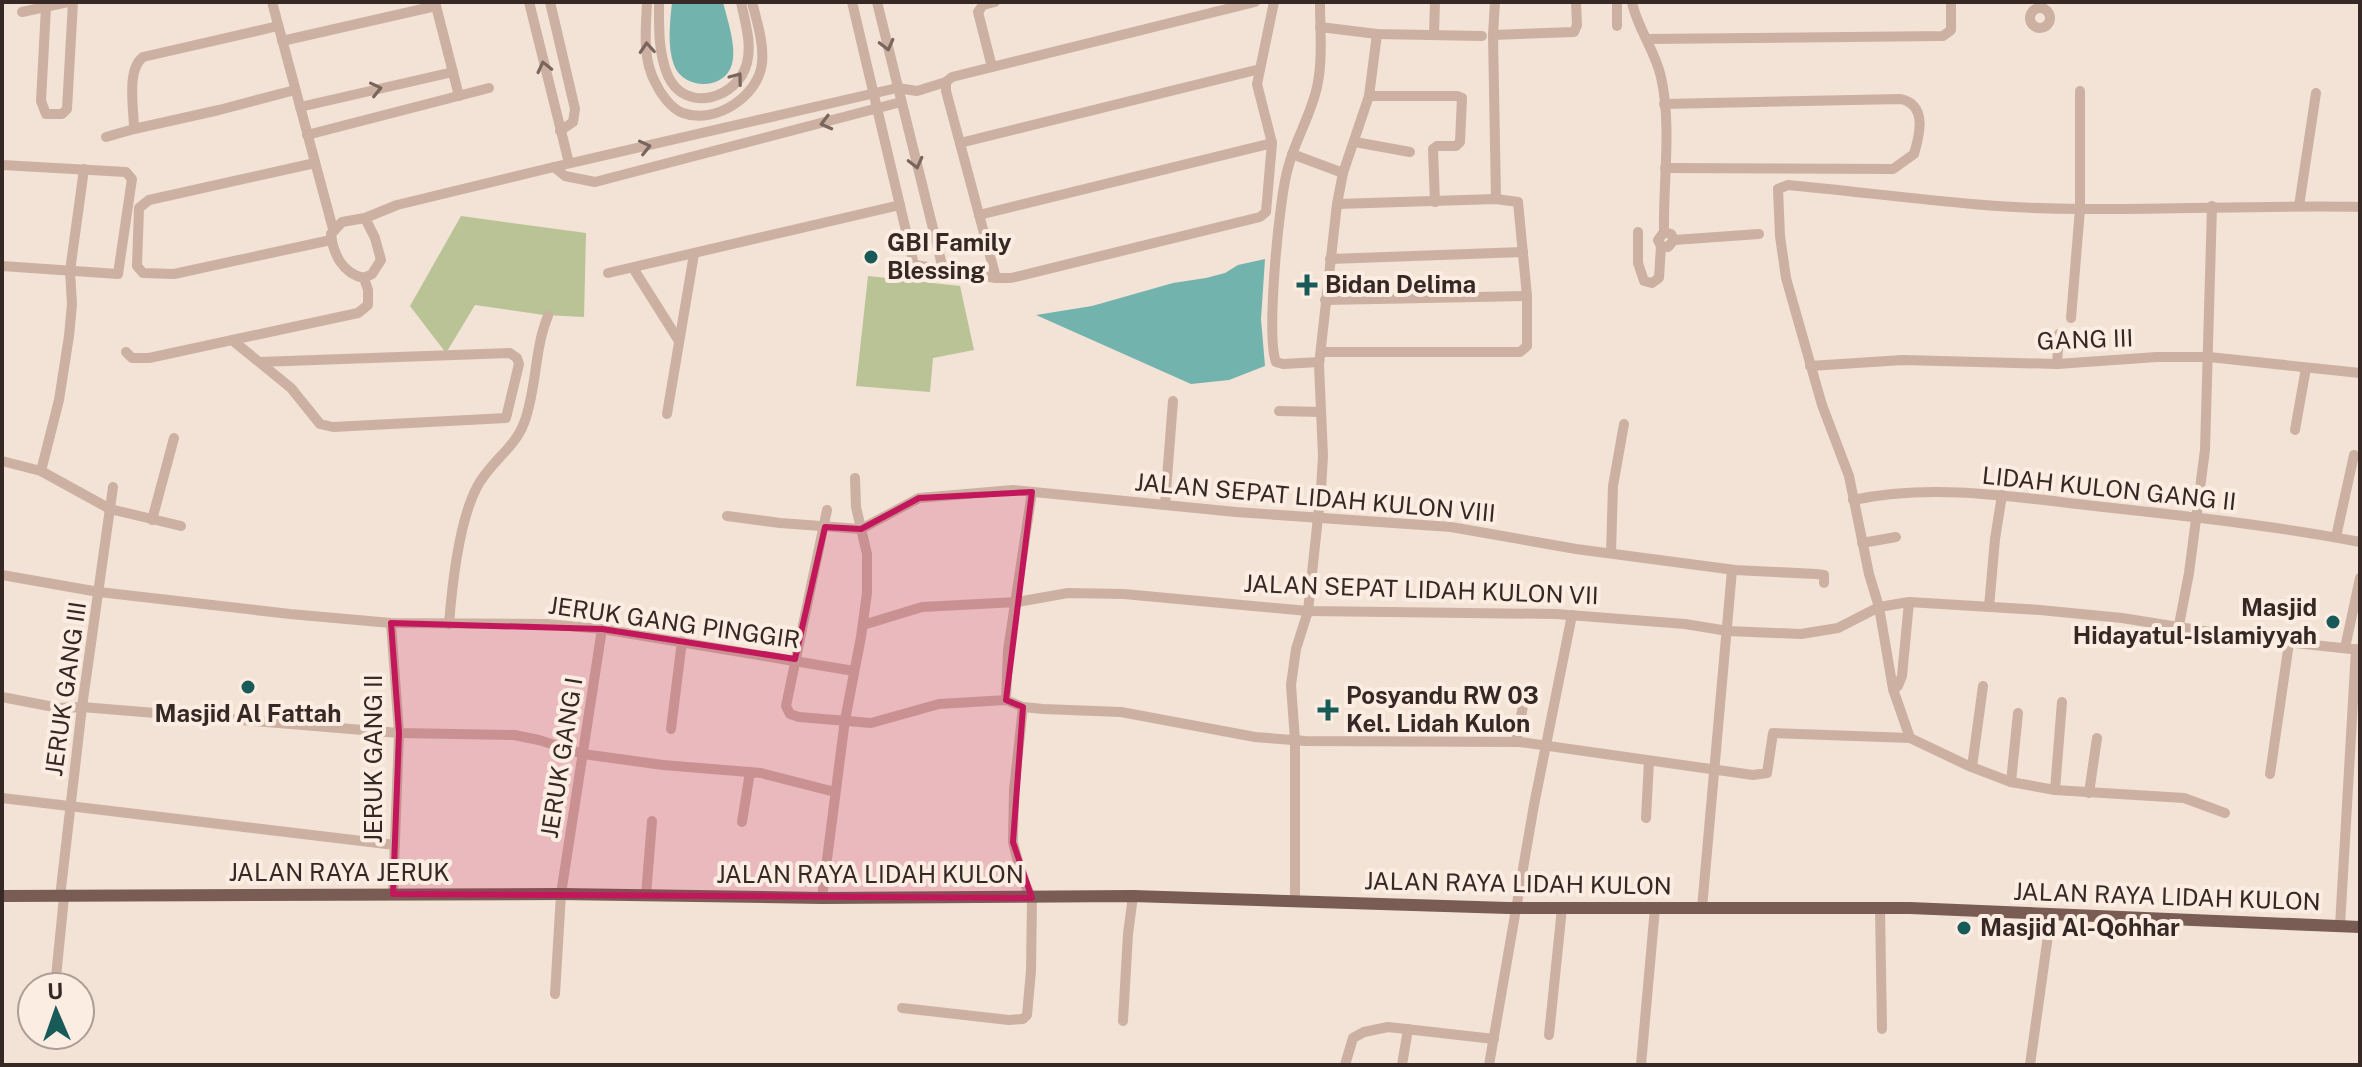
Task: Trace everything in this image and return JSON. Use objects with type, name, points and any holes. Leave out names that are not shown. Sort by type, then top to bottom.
[{"type":"main road","name":"JALAN RAYA LIDAH KULON","points":[[676,895],[822,898],[1133,896],[1517,908],[1880,908],[2360,927]]},
{"type":"main road","name":"JALAN RAYA JERUK","points":[[2,896],[676,895]]},
{"type":"street","points":[[22,12],[46,7],[71,2],[67,109],[62,114],[46,114],[41,101],[46,7]]},
{"type":"street","points":[[272,2],[340,262],[352,274],[364,278],[372,274],[381,260],[365,218]]},
{"type":"street","points":[[529,2],[569,163]]},
{"type":"street","points":[[550,2],[575,109],[573,122],[560,131]]},
{"type":"street","points":[[647,2],[646,43],[654,81],[671,105],[683,113],[707,117],[728,108],[753,89],[762,65],[762,40],[752,2]]},
{"type":"street","points":[[659,2],[659,37],[668,75],[684,95],[702,100],[723,94],[740,80],[744,71],[749,43],[741,2]]},
{"type":"street","points":[[852,2],[914,265],[996,278],[1011,278],[1260,217],[1266,212],[1272,143],[1257,84],[1274,2]]},
{"type":"street","points":[[877,2],[943,269]]},
{"type":"street","points":[[992,67],[978,12],[983,5],[995,2]]},
{"type":"street","points":[[315,163],[143,203],[139,208],[136,239],[137,266],[143,273],[174,274],[332,234],[342,222],[365,218],[397,205],[873,93],[897,88],[917,91],[946,82],[952,77],[1255,2]]},
{"type":"street","points":[[1320,2],[1317,86],[1292,154],[1284,186],[1275,267],[1274,358],[1279,363],[1320,357],[1523,351],[1527,338],[1527,296],[1520,203],[1513,199],[1496,199],[1337,204]]},
{"type":"street","points":[[1434,34],[1435,2]]},
{"type":"street","points":[[1495,2],[1487,36],[1496,199]]},
{"type":"street","points":[[1320,27],[1377,34],[1487,36],[1571,33],[1577,25],[1576,2]]},
{"type":"street","points":[[1617,2],[1617,26]]},
{"type":"street","points":[[1632,2],[1635,17],[1659,70],[1664,104],[1671,246],[1661,246],[1659,278],[1652,283],[1644,281],[1638,263],[1638,232]]},
{"type":"street","points":[[1647,39],[1943,36],[1951,30],[1951,2]]},
{"type":"street","points":[[282,41],[436,4],[459,96]]},
{"type":"street","points":[[134,129],[134,72],[137,62],[143,57],[278,26]]},
{"type":"street","points":[[1295,901],[1295,740],[1291,685],[1292,666],[1308,611],[1323,465],[1320,357],[1325,300],[1343,173],[1369,96],[1377,34]]},
{"type":"street","points":[[960,143],[1260,69]]},
{"type":"street","points":[[300,107],[453,72]]},
{"type":"street","points":[[946,82],[996,278]]},
{"type":"street","points":[[307,135],[489,88]]},
{"type":"street","points":[[106,137],[295,90]]},
{"type":"street","points":[[2071,318],[2080,209],[2080,91]]},
{"type":"street","points":[[2299,206],[2316,93]]},
{"type":"street","points":[[1369,96],[1462,98],[1460,142],[1456,146],[1437,146],[1433,149],[1435,202]]},
{"type":"street","points":[[1664,104],[1901,99],[1917,107],[1919,124],[1914,154],[1893,169],[1665,168]]},
{"type":"street","points":[[554,167],[574,179],[595,182],[901,102]]},
{"type":"street","points":[[1355,142],[1410,152]]},
{"type":"street","points":[[979,215],[1272,143]]},
{"type":"street","points":[[1292,154],[1343,173]]},
{"type":"street","points":[[2,165],[126,172],[132,179],[118,274],[2,266]]},
{"type":"street","points":[[41,471],[59,400],[67,349],[72,304],[70,271],[84,169]]},
{"type":"street","points":[[1910,738],[1893,689],[1879,607],[1849,476],[1810,366],[1786,278],[1778,189],[1783,186],[1937,201],[2080,209],[2360,207]]},
{"type":"street","points":[[608,273],[900,205]]},
{"type":"street","points":[[2179,625],[2205,450],[2212,206]]},
{"type":"street","points":[[1669,236],[1759,234]]},
{"type":"street","points":[[1330,259],[1523,252]]},
{"type":"street","points":[[667,414],[694,254]]},
{"type":"street","points":[[633,268],[679,341]]},
{"type":"street","points":[[126,352],[132,358],[139,359],[358,313],[368,305],[364,278]]},
{"type":"street","points":[[1325,300],[1527,296]]},
{"type":"street","points":[[449,624],[453,575],[476,487],[515,440],[524,423],[548,316]]},
{"type":"street","points":[[2057,364],[2059,334]]},
{"type":"street","points":[[232,340],[304,401],[315,420],[333,427],[506,418],[519,364],[510,353],[260,362]]},
{"type":"street","name":"GANG III","points":[[1810,366],[1903,360],[2057,364],[2209,357],[2360,373]]},
{"type":"street","points":[[2295,430],[2306,368]]},
{"type":"street","points":[[1165,504],[1173,401]]},
{"type":"street","points":[[1279,411],[1321,412]]},
{"type":"street","points":[[1611,553],[1613,486],[1624,424]]},
{"type":"street","points":[[152,520],[174,438]]},
{"type":"street","points":[[2336,537],[2354,455]]},
{"type":"street","points":[[2,461],[41,471],[110,509],[181,526]]},
{"type":"street","points":[[822,898],[845,720],[863,625],[867,554],[856,507],[855,478]]},
{"type":"street","name":"JERUK GANG III","points":[[56,971],[82,707],[113,487]]},
{"type":"street","name":"JALAN SEPAT LIDAH KULON VIII","points":[[861,529],[919,498],[993,490],[1032,492],[1451,527],[1732,570],[1824,575],[1824,583]]},
{"type":"street","name":"LIDAH KULON GANG II","points":[[1853,500],[1904,491],[2002,495],[2196,517],[2360,542]]},
{"type":"street","points":[[1006,700],[1008,650],[1032,492]]},
{"type":"street","points":[[1989,607],[2002,495]]},
{"type":"street","points":[[827,510],[787,711],[799,717],[871,723],[939,704],[1006,700],[1023,707],[1121,712],[1255,737],[1516,742],[1715,770],[1765,774],[1773,733],[1910,738],[2011,782],[2055,790],[2184,798],[2225,813]]},
{"type":"street","points":[[727,516],[861,529]]},
{"type":"street","points":[[1862,543],[1896,537]]},
{"type":"street","points":[[1702,908],[1732,570]]},
{"type":"street","name":"JERUK GANG PINGGIR","points":[[2,575],[99,592],[290,614],[391,623],[546,624],[602,629],[854,671]]},
{"type":"street","points":[[2340,926],[2353,649],[2360,578]]},
{"type":"street","name":"JALAN SEPAT LIDAH KULON VII","points":[[863,625],[922,607],[1017,602],[1068,593],[1124,594],[1308,611],[1572,615],[1773,634],[1817,633],[1838,628],[1879,607],[1909,602],[2040,610],[2353,649]]},
{"type":"street","points":[[1893,689],[1902,676],[1909,602]]},
{"type":"street","points":[[1489,1065],[1545,745],[1572,615]]},
{"type":"street","name":"JERUK GANG II","points":[[391,623],[399,733],[393,894]]},
{"type":"street","name":"JERUK GANG I","points":[[555,994],[561,894],[602,629]]},
{"type":"street","points":[[671,729],[682,641]]},
{"type":"street","points":[[2270,774],[2289,643]]},
{"type":"street","points":[[1972,767],[1983,686]]},
{"type":"street","points":[[1516,742],[1525,696]]},
{"type":"street","points":[[2,697],[59,708],[82,707],[399,733],[514,735],[583,754],[750,772],[835,792]]},
{"type":"street","points":[[2055,790],[2062,702]]},
{"type":"street","points":[[902,1008],[1009,1020],[1023,1019],[1028,1010],[1032,898],[1022,878],[1013,842],[1014,790],[1023,707]]},
{"type":"street","points":[[2011,782],[2018,713]]},
{"type":"street","points":[[2089,793],[2097,738]]},
{"type":"street","points":[[1646,818],[1649,761]]},
{"type":"street","points":[[742,822],[750,772]]},
{"type":"street","points":[[2,798],[395,845]]},
{"type":"street","points":[[646,895],[652,821]]},
{"type":"street","points":[[1123,1021],[1133,896]]},
{"type":"street","points":[[1549,1035],[1562,908]]},
{"type":"street","points":[[1641,1065],[1655,908]]},
{"type":"street","points":[[1880,908],[1882,1029]]},
{"type":"street","points":[[2030,1065],[2051,914]]},
{"type":"street","points":[[1345,1065],[1350,1042],[1364,1032],[1380,1027],[1494,1039]]},
{"type":"street","points":[[1402,1065],[1408,1029]]},
{"type":"highlighted area","points":[[1032,492],[1006,700],[1023,707],[1013,842],[1032,898],[393,894],[399,733],[391,623],[602,629],[795,659],[825,527],[861,529],[919,498]]},
{"type":"green space","points":[[461,216],[586,233],[584,317],[475,305],[446,353],[410,306]]},
{"type":"green space","points":[[868,276],[960,286],[974,350],[933,358],[930,392],[856,386]]},
{"type":"water","points":[[672,2],[723,2],[733,57],[728,73],[721,79],[713,83],[694,83],[679,73],[670,50]]},
{"type":"water","points":[[1265,259],[1261,319],[1265,366],[1229,380],[1191,384],[1036,315],[1092,306],[1173,283],[1225,273],[1238,265]]},
{"type":"place","name":"GBI Family Blessing","points":[[871,257]]},
{"type":"place","name":"Bidan Delima","points":[[1307,285]]},
{"type":"place","name":"Masjid Hidayatul-Islamiyyah","points":[[2333,622]]},
{"type":"place","name":"Masjid Al Fattah","points":[[248,687]]},
{"type":"place","name":"Posyandu RW 03 Kel. Lidah Kulon","points":[[1328,710]]},
{"type":"place","name":"Masjid Al-Qohhar","points":[[1964,928]]}]
